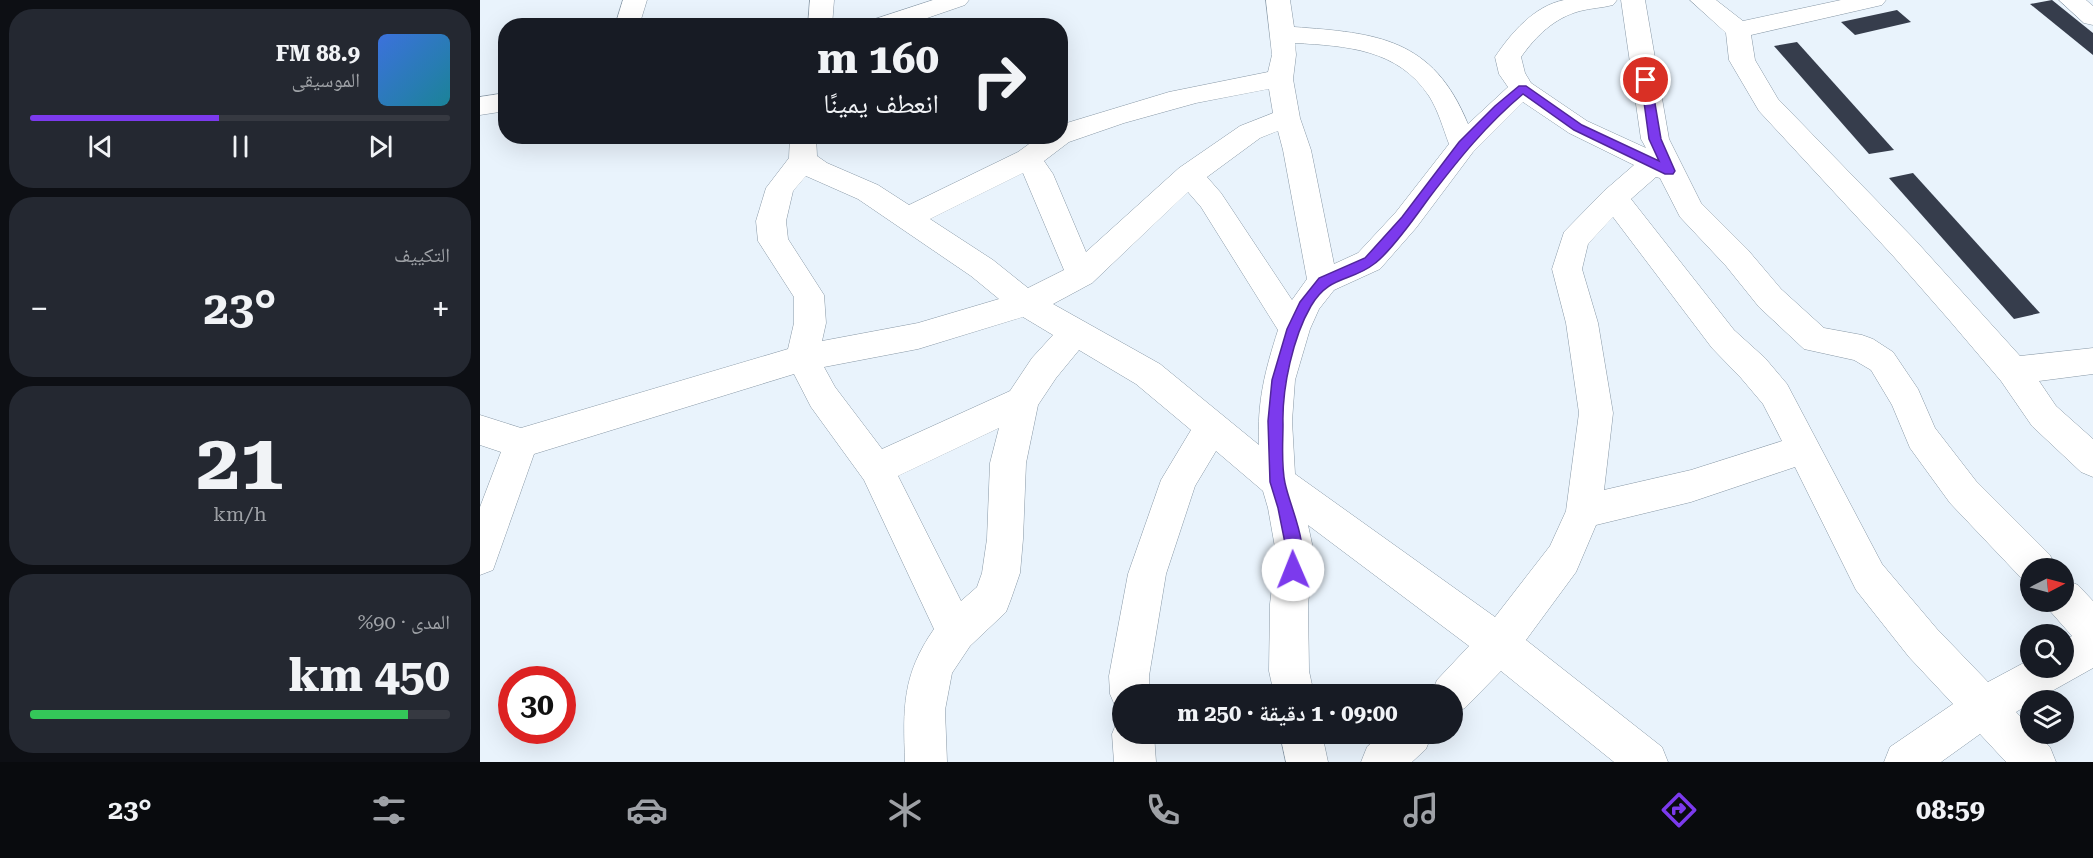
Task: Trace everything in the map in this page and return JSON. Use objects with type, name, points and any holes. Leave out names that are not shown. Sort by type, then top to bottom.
[{"type":"street","points":[[629,18],[635,0]]},
{"type":"street","points":[[821,18],[822,0]]},
{"type":"street","points":[[902,18],[957,0]]},
{"type":"street","points":[[1278,0],[1284,55],[1280,79],[1287,118],[1297,150],[1323,282]]},
{"type":"street","points":[[1605,0],[1551,12],[1524,34],[1508,57],[1512,74],[1522,89],[1578,127],[1661,167]]},
{"type":"street","points":[[1633,0],[1661,167],[1690,210],[1737,258],[1770,298],[1815,340],[1862,348],[1882,361],[1906,399],[1922,437],[1964,492],[2027,558]]},
{"type":"street","points":[[1702,0],[1738,30],[1742,60],[1768,105],[1905,249],[2013,371],[2044,416],[2093,461]]},
{"type":"street","points":[[1738,30],[1874,0]]},
{"type":"street","points":[[2071,0],[2093,18]]},
{"type":"street","points":[[1283,34],[1359,40],[1388,47],[1415,64],[1439,90],[1463,145]]},
{"type":"street","points":[[1068,133],[1100,121],[1192,95],[1240,84],[1280,79]]},
{"type":"street","points":[[1292,684],[1289,671],[1289,604],[1294,553],[1286,508],[1278,482],[1275,421],[1279,380],[1294,329],[1306,302],[1323,282],[1369,261],[1406,220],[1463,145],[1498,109],[1522,89]]},
{"type":"street","points":[[480,106],[498,103]]},
{"type":"street","points":[[480,430],[521,443],[802,358],[918,336],[1026,304],[1081,275],[1190,175],[1250,132],[1287,118]]},
{"type":"street","points":[[908,218],[1028,159],[1049,144]]},
{"type":"street","points":[[956,632],[876,469],[823,397],[802,358],[810,323],[809,295],[773,241],[771,222],[773,206],[780,188],[803,148],[817,170],[868,192],[982,268],[1026,304],[1148,374],[1278,482],[1499,644],[1647,762]]},
{"type":"street","points":[[1028,159],[1039,174],[1081,275]]},
{"type":"street","points":[[1461,684],[1499,644],[1563,559],[1584,511],[1596,413],[1582,323],[1567,269],[1575,240],[1614,198],[1661,167]]},
{"type":"street","points":[[1190,175],[1211,200],[1294,329]]},
{"type":"street","points":[[1614,198],[1723,339],[1753,368],[1775,394],[1869,577],[1923,643],[2035,762]]},
{"type":"street","points":[[926,762],[924,710],[933,665],[956,632],[992,599],[1001,573],[1005,539],[1008,463],[1022,401],[1044,368],[1075,332]]},
{"type":"street","points":[[2013,371],[2093,361]]},
{"type":"street","points":[[876,469],[1022,401]]},
{"type":"street","points":[[1129,684],[1147,574],[1179,480],[1213,426]]},
{"type":"street","points":[[480,557],[521,443]]},
{"type":"street","points":[[1584,511],[1691,486],[1804,449]]},
{"type":"street","points":[[2074,609],[2093,630]]},
{"type":"street","points":[[2074,657],[2093,646]]},
{"type":"street","points":[[1905,762],[1984,707],[2037,678]]},
{"type":"street","points":[[1134,744],[1135,762]]},
{"type":"street","points":[[1303,744],[1307,762]]},
{"type":"street","points":[[1382,762],[1401,744]]},
{"type":"building","points":[[2052,0],[2093,33],[2093,55],[2030,4]]},
{"type":"building","points":[[1897,10],[1911,22],[1855,35],[1841,22]]},
{"type":"building","points":[[1797,42],[1894,150],[1869,154],[1774,46]]},
{"type":"building","points":[[1913,173],[2040,313],[2014,319],[1889,178]]},
{"type":"route","points":[[1293,570],[1294,553],[1286,508],[1278,482],[1275,421],[1279,380],[1294,329],[1306,302],[1323,282],[1369,261],[1442,176],[1463,145],[1498,109],[1522,89],[1578,127],[1669,171],[1655,139],[1646,80]]}]
